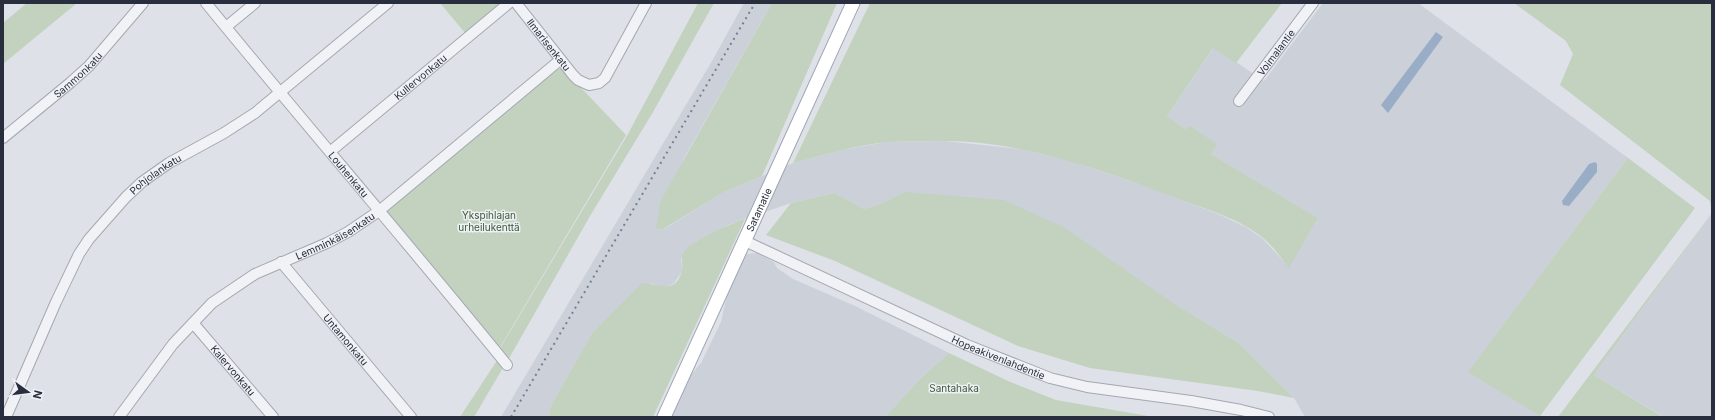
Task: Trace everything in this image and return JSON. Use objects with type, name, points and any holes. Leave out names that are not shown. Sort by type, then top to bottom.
[{"type":"main road","name":"Satamatie","points":[[664,417],[853,3]]},
{"type":"street","name":"Sammonkatu","points":[[3,138],[90,66],[143,3]]},
{"type":"street","name":"Louhenkatu","points":[[206,3],[279,93],[331,151],[507,365]]},
{"type":"street","points":[[226,27],[255,3]]},
{"type":"street","name":"Pohjolankatu","points":[[6,417],[69,273],[79,254],[102,224],[142,182],[169,163],[237,125],[279,93],[388,3]]},
{"type":"street","name":"Kullervonkatu","points":[[331,151],[509,3]]},
{"type":"street","name":"Ilmarisenkatu","points":[[516,3],[560,60],[578,80],[589,86],[599,83],[605,78],[646,3]]},
{"type":"street","name":"Voimalantie","points":[[1239,101],[1313,3]]},
{"type":"street","name":"Lemminkäisenkatu","points":[[119,417],[160,361],[193,323],[212,304],[255,274],[327,243],[348,232],[379,211],[560,60]]},
{"type":"street","name":"Hopeakivenlahdentie","points":[[745,240],[967,345],[1050,378],[1087,387],[1205,403],[1269,417]]},
{"type":"street","name":"Untamonkatu","points":[[281,262],[411,417]]},
{"type":"street","name":"Kalervonkatu","points":[[193,323],[273,417]]},
{"type":"shaded area","points":[[744,3],[772,3],[683,160],[664,229],[722,193],[793,163],[846,149],[887,142],[944,141],[1021,149],[1071,161],[1156,190],[1218,214],[1246,227],[1263,239],[1289,267],[1318,218],[1211,154],[1216,144],[1189,125],[1185,129],[1167,116],[1214,47],[1264,81],[1323,3],[1418,3],[1628,158],[1469,372],[1542,417],[1305,417],[1294,398],[1240,344],[1170,301],[904,192],[880,204],[864,209],[835,193],[791,203],[730,224],[697,241],[683,252],[681,260],[683,270],[674,283],[665,288],[651,283],[628,298],[592,333],[550,408],[549,417],[501,417],[712,61]]},
{"type":"shaded area","points":[[1712,213],[1712,417],[1664,417],[1594,375]]},
{"type":"shaded area","points":[[758,253],[774,262],[777,268],[793,279],[855,306],[949,353],[921,378],[885,417],[669,417],[686,381],[701,363],[721,322],[729,286],[743,256]]},
{"type":"green space","points":[[27,3],[77,3],[3,64],[3,23]]},
{"type":"green space","points":[[440,3],[503,3],[466,34]]},
{"type":"green space","points":[[698,3],[714,3],[653,112],[590,216],[507,362],[499,350],[628,134]]},
{"type":"green space","points":[[772,3],[837,3],[762,176],[722,193],[663,229],[656,229],[660,202]]},
{"type":"green space","points":[[870,3],[1282,3],[1236,63],[1213,48],[1167,116],[1185,129],[1189,125],[1217,144],[1211,154],[1318,218],[1289,268],[1267,241],[1254,231],[1234,220],[1124,179],[1033,152],[972,142],[894,142],[876,143],[793,163]]},
{"type":"green space","points":[[1514,3],[1712,3],[1712,213],[1710,201],[1560,85],[1573,54],[1566,41]]},
{"type":"green space","name":"Ykspihlajan urheilukenttä","points":[[555,69],[563,69],[626,135],[499,349],[384,211]]},
{"type":"green space","points":[[1628,158],[1695,208],[1540,416],[1468,372]]},
{"type":"green space","points":[[904,192],[1004,200],[1065,228],[1170,301],[1240,344],[1294,398],[1258,391],[1090,368],[1018,346],[835,261],[766,235],[791,203],[835,193],[864,209],[880,204]]},
{"type":"green space","points":[[1712,213],[1594,375],[1663,417],[1558,417]]},
{"type":"green space","points":[[745,219],[653,417],[549,417],[550,408],[592,333],[642,283],[670,286],[675,283],[679,279],[682,271],[682,257],[687,248],[702,238],[722,228]]},
{"type":"green space","name":"Santahaka","points":[[949,353],[1008,381],[1056,400],[1154,417],[885,417],[921,378]]},
{"type":"green space","points":[[498,359],[504,366],[474,417],[460,417]]},
{"type":"water","points":[[1436,32],[1443,37],[1388,113],[1381,105]]},
{"type":"water","points":[[1595,162],[1597,164],[1597,172],[1569,206],[1563,205],[1562,201],[1589,164]]},
{"type":"railway","points":[[511,417],[755,3]]}]
